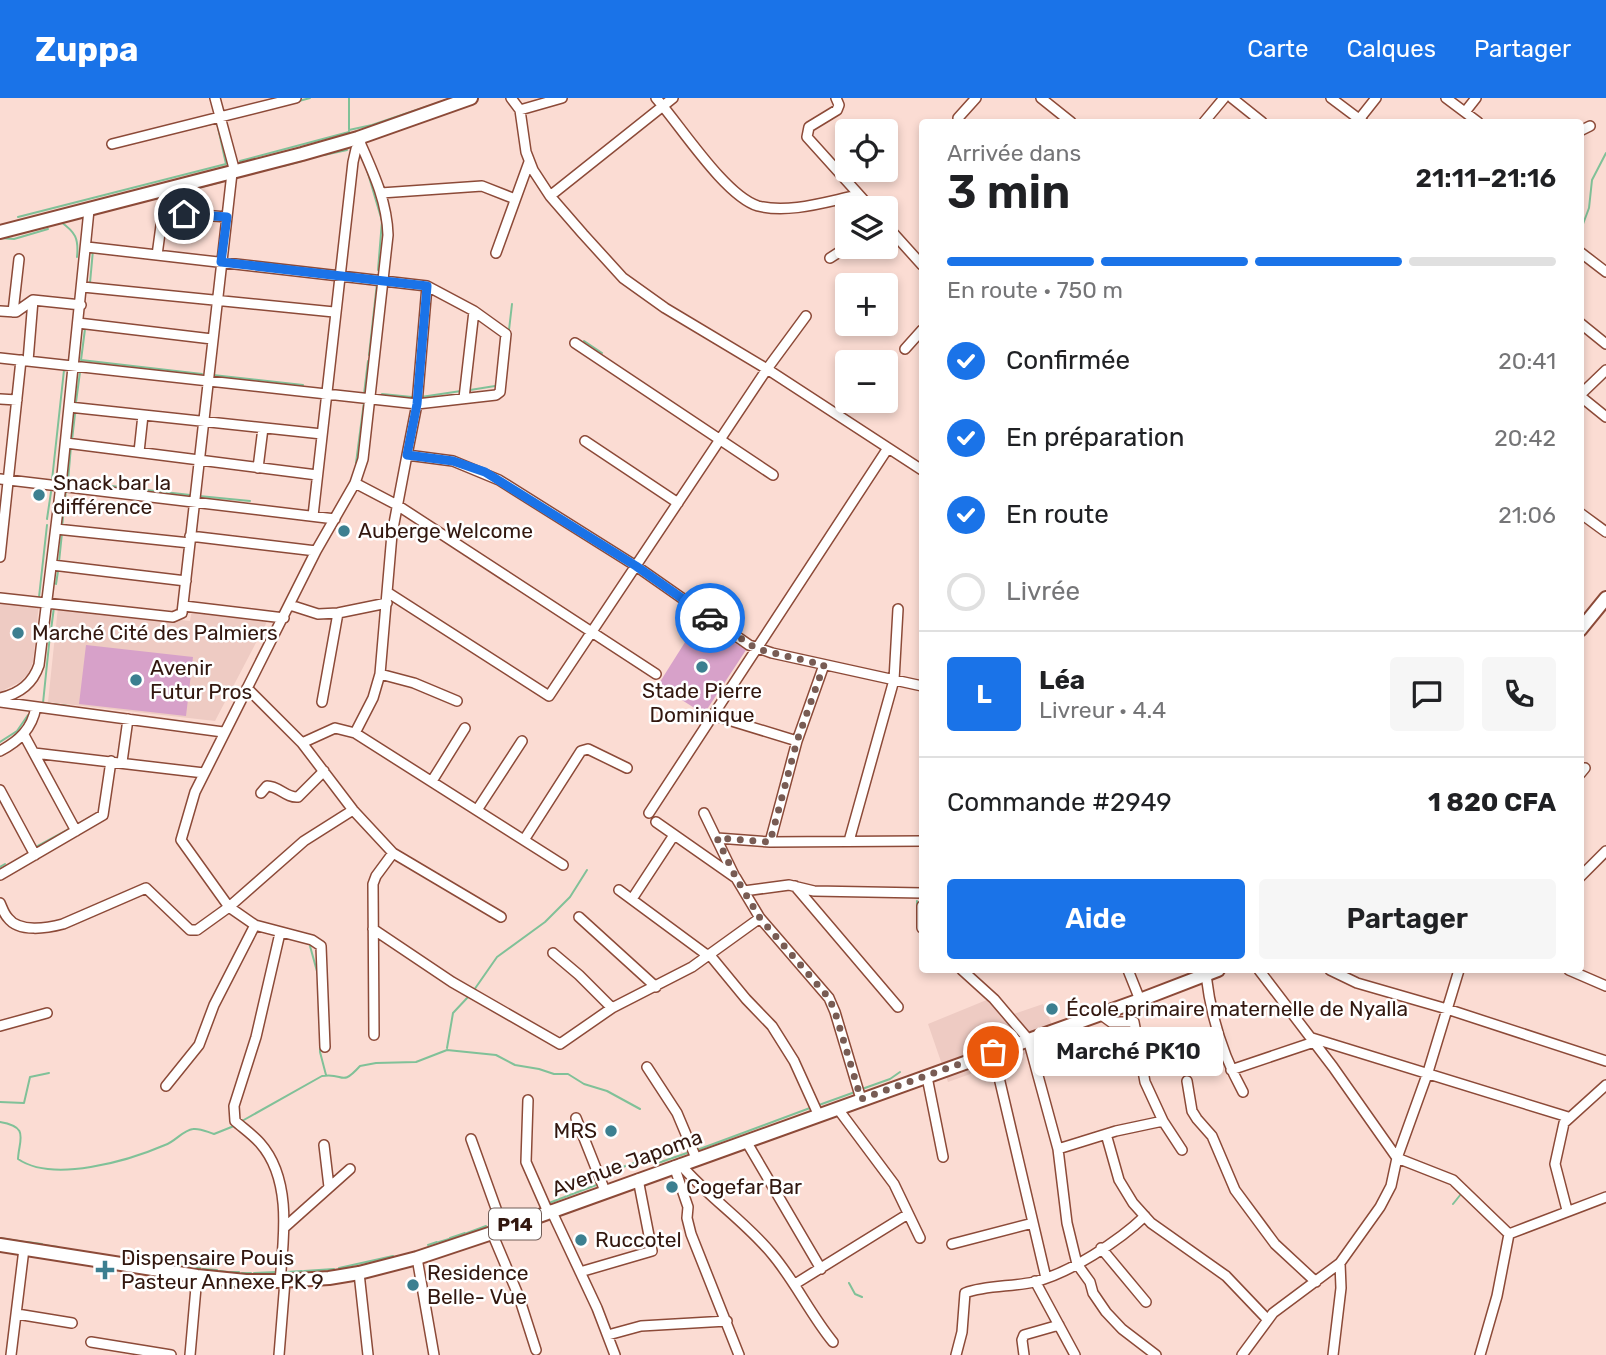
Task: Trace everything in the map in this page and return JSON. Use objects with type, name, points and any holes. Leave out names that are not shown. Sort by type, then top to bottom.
[{"type":"main road","points":[[0,232],[359,141],[471,98]]},
{"type":"main road","points":[[1584,625],[1606,598]]},
{"type":"main road","name":"P14","points":[[1028,1039],[1211,973]]},
{"type":"main road","name":"Avenue Japoma","points":[[0,1245],[197,1276],[246,1281],[329,1278],[359,1273],[417,1258],[1028,1039]]},
{"type":"street","points":[[0,598],[173,617],[182,614],[221,262],[234,173],[215,98]]},
{"type":"street","points":[[112,144],[296,98]]},
{"type":"street","points":[[511,98],[520,110],[529,162],[551,196],[603,257],[644,295],[767,369],[919,468]]},
{"type":"street","points":[[520,110],[562,98]]},
{"type":"street","points":[[656,98],[733,191],[758,205],[790,208],[859,195]]},
{"type":"street","points":[[551,196],[673,98]]},
{"type":"street","points":[[836,98],[839,105],[837,110],[809,127],[807,136],[859,195]]},
{"type":"street","points":[[958,118],[976,98]]},
{"type":"street","points":[[1041,98],[1067,119]]},
{"type":"street","points":[[1206,119],[1224,98]]},
{"type":"street","points":[[1232,98],[1258,119]]},
{"type":"street","points":[[1331,98],[1356,119]]},
{"type":"street","points":[[1362,119],[1376,98]]},
{"type":"street","points":[[1446,98],[1474,119]]},
{"type":"street","points":[[1465,112],[1476,98]]},
{"type":"street","points":[[1584,129],[1590,125]]},
{"type":"street","points":[[325,1047],[321,946],[312,940],[256,925],[229,907],[181,840],[188,810],[223,733],[316,551],[355,483],[363,459],[388,235],[381,193],[359,141]]},
{"type":"street","points":[[313,516],[334,312],[353,162],[359,141]]},
{"type":"street","points":[[496,253],[529,162]]},
{"type":"street","points":[[381,193],[482,186],[515,199]]},
{"type":"street","points":[[157,255],[166,189]]},
{"type":"street","points":[[0,700],[20,691],[35,676],[48,603],[89,210]]},
{"type":"street","points":[[163,212],[227,217]]},
{"type":"street","points":[[898,238],[919,262]]},
{"type":"street","points":[[0,358],[417,404],[498,394],[507,337],[504,331],[474,311],[427,286],[87,247]]},
{"type":"street","points":[[831,258],[835,255]]},
{"type":"street","points":[[1584,255],[1606,272]]},
{"type":"street","points":[[13,313],[19,259]]},
{"type":"street","points":[[355,733],[373,698],[380,674],[392,534],[417,404],[427,286]]},
{"type":"street","points":[[83,287],[334,312]]},
{"type":"street","points":[[0,311],[13,313],[33,300],[80,305]]},
{"type":"street","points":[[0,557],[4,479],[33,300]]},
{"type":"street","points":[[464,398],[474,311]]},
{"type":"street","points":[[387,592],[549,696],[767,369],[806,316]]},
{"type":"street","points":[[78,323],[212,339]]},
{"type":"street","points":[[1584,326],[1606,344]]},
{"type":"street","points":[[905,349],[919,333]]},
{"type":"street","points":[[575,343],[773,475]]},
{"type":"street","points":[[1584,391],[1606,370]]},
{"type":"street","points":[[1584,398],[1606,417]]},
{"type":"street","points":[[0,399],[17,400]]},
{"type":"street","points":[[69,407],[322,434]]},
{"type":"street","points":[[139,452],[143,415]]},
{"type":"street","points":[[258,468],[262,428]]},
{"type":"street","points":[[0,438],[12,439]]},
{"type":"street","points":[[585,441],[678,503]]},
{"type":"street","points":[[65,443],[317,475]]},
{"type":"street","points":[[736,878],[652,818],[712,715],[888,448]]},
{"type":"street","points":[[407,455],[453,461],[485,472],[636,566],[757,649],[919,685]]},
{"type":"street","points":[[4,479],[335,519]]},
{"type":"street","points":[[355,483],[397,505],[656,674]]},
{"type":"street","points":[[1584,516],[1606,532]]},
{"type":"street","points":[[56,529],[316,551]]},
{"type":"street","points":[[52,565],[186,581]]},
{"type":"street","points":[[290,605],[318,614],[338,613],[387,603]]},
{"type":"street","points":[[184,606],[284,618]]},
{"type":"street","points":[[849,841],[894,680],[898,609]]},
{"type":"street","points":[[322,702],[338,613]]},
{"type":"street","points":[[770,842],[797,741],[824,665]]},
{"type":"street","points":[[380,674],[414,682],[457,701]]},
{"type":"street","points":[[247,688],[302,743],[353,810],[393,853],[501,917]]},
{"type":"street","points":[[0,700],[223,733]]},
{"type":"street","points":[[0,751],[24,735],[36,707]]},
{"type":"street","points":[[712,715],[797,741]]},
{"type":"street","points":[[122,762],[128,719]]},
{"type":"street","points":[[302,743],[335,728],[355,733],[563,865]]},
{"type":"street","points":[[432,781],[465,728]]},
{"type":"street","points":[[24,735],[76,831]]},
{"type":"street","points":[[477,810],[522,741]]},
{"type":"street","points":[[524,840],[581,751],[588,749],[627,768]]},
{"type":"street","points":[[34,753],[204,773]]},
{"type":"street","points":[[0,875],[103,815],[111,761]]},
{"type":"street","points":[[261,793],[267,786],[272,786],[283,793],[299,797],[324,771]]},
{"type":"street","points":[[0,790],[35,855]]},
{"type":"street","points":[[0,903],[8,919],[16,924],[48,928],[146,888],[194,931],[229,907],[304,841],[353,810]]},
{"type":"street","points":[[704,813],[736,878],[760,918],[829,998],[861,1099]]},
{"type":"street","points":[[632,899],[674,835]]},
{"type":"street","points":[[717,838],[770,842],[919,841]]},
{"type":"street","points":[[1584,873],[1606,851]]},
{"type":"street","points":[[374,1035],[373,884],[393,853]]},
{"type":"street","points":[[1597,860],[1606,868]]},
{"type":"street","points":[[744,891],[795,885],[814,891],[919,893]]},
{"type":"street","points":[[795,885],[898,1007]]},
{"type":"street","points":[[619,890],[708,955],[772,1026],[794,1061],[819,1116]]},
{"type":"street","points":[[579,917],[656,987]]},
{"type":"street","points":[[373,929],[452,982],[557,1043],[562,1043],[612,1008],[685,972],[760,918]]},
{"type":"street","points":[[166,1086],[199,1045],[214,1005],[256,925]]},
{"type":"street","points":[[279,1355],[285,1227],[276,1171],[261,1144],[235,1121],[234,1106],[256,1037],[280,933]]},
{"type":"street","points":[[553,953],[612,1008]]},
{"type":"street","points":[[965,973],[994,999],[1028,1039],[1058,1149],[1067,1223],[1077,1264],[1106,1312],[1122,1329],[1156,1355]]},
{"type":"street","points":[[1129,973],[1140,1000]]},
{"type":"street","points":[[1261,973],[1313,1040],[1396,1158],[1453,1180],[1509,1234]]},
{"type":"street","points":[[1336,973],[1357,983],[1606,1061]]},
{"type":"street","points":[[1242,1355],[1267,1319],[1279,1307],[1340,1263],[1386,1197],[1391,1186],[1396,1158],[1428,1072],[1458,973]]},
{"type":"street","points":[[1576,973],[1606,986]]},
{"type":"street","points":[[1206,975],[1212,1014],[1223,1053],[1243,1092]]},
{"type":"street","points":[[0,1026],[47,1013]]},
{"type":"street","points":[[1100,1014],[1111,1022],[1134,1022],[1145,1082],[1163,1121],[1182,1150]]},
{"type":"street","points":[[1231,1070],[1313,1040],[1428,1072],[1567,1118]]},
{"type":"street","points":[[993,1052],[1046,1278]]},
{"type":"street","points":[[647,1067],[670,1100],[696,1158]]},
{"type":"street","points":[[927,1077],[943,1157]]},
{"type":"street","points":[[1187,1081],[1192,1111],[1212,1136],[1235,1190],[1275,1244],[1316,1282]]},
{"type":"street","points":[[1567,1210],[1556,1172],[1555,1158],[1564,1123],[1606,1085]]},
{"type":"street","points":[[528,1100],[526,1162],[580,1272],[615,1355]]},
{"type":"street","points":[[838,1109],[894,1184],[920,1238]]},
{"type":"street","points":[[576,1118],[604,1191]]},
{"type":"street","points":[[1058,1149],[1106,1133],[1163,1121]]},
{"type":"street","points":[[1106,1133],[1119,1180],[1125,1192],[1145,1216],[1226,1276],[1267,1319]]},
{"type":"street","points":[[471,1139],[536,1350]]},
{"type":"street","points":[[746,1141],[821,1269]]},
{"type":"street","points":[[324,1144],[329,1186]]},
{"type":"street","points":[[677,1165],[772,1252],[834,1342]]},
{"type":"street","points":[[677,1165],[688,1208],[691,1234],[739,1355]]},
{"type":"street","points":[[285,1227],[350,1169]]},
{"type":"street","points":[[580,1272],[652,1251],[638,1180]]},
{"type":"street","points":[[1509,1234],[1606,1197]]},
{"type":"street","points":[[795,1284],[908,1214]]},
{"type":"street","points":[[956,1355],[962,1332],[965,1293],[1046,1278],[1077,1264],[1128,1232],[1145,1216]]},
{"type":"street","points":[[952,1244],[1033,1223]]},
{"type":"street","points":[[1480,1355],[1497,1296],[1509,1234]]},
{"type":"street","points":[[1101,1248],[1146,1302]]},
{"type":"street","points":[[11,1355],[24,1249]]},
{"type":"street","points":[[417,1258],[434,1355]]},
{"type":"street","points":[[1333,1355],[1341,1288],[1340,1263]]},
{"type":"street","points":[[359,1273],[368,1355]]},
{"type":"street","points":[[190,1355],[197,1276]]},
{"type":"street","points":[[1035,1281],[1075,1355]]},
{"type":"street","points":[[17,1314],[72,1323]]},
{"type":"street","points":[[608,1335],[648,1325],[727,1321]]},
{"type":"street","points":[[1024,1355],[1024,1335],[1059,1325]]},
{"type":"street","points":[[91,1342],[171,1355]]},
{"type":"shaded area","name":"Marché Cité des Palmiers","points":[[0,600],[39,603],[33,662],[28,674],[20,682],[0,692]]},
{"type":"shaded area","points":[[58,607],[190,621],[192,609],[269,618],[215,721],[48,702]]},
{"type":"shaded area","name":"Stade Pierre Dominique","points":[[699,620],[746,650],[704,714],[658,685]]},
{"type":"shaded area","name":"Avenir Futur Pros","points":[[86,645],[193,657],[186,716],[79,704]]},
{"type":"shaded area","points":[[989,999],[1005,1017],[1043,1004],[1046,1011],[1047,1004],[1055,1001],[1059,1010],[1048,1015],[1059,1042],[948,1082],[928,1024]]},
{"type":"waterway","points":[[299,101],[310,98]]},
{"type":"waterway","points":[[349,98],[349,129]]},
{"type":"waterway","points":[[240,161],[349,132],[452,98]]},
{"type":"waterway","points":[[194,128],[216,123]]},
{"type":"waterway","points":[[18,217],[226,164],[217,123]]},
{"type":"waterway","points":[[149,139],[185,130]]},
{"type":"waterway","points":[[324,155],[347,150]]},
{"type":"waterway","points":[[1584,221],[1589,208],[1592,180],[1606,153]]},
{"type":"waterway","points":[[283,166],[302,161]]},
{"type":"waterway","points":[[367,170],[382,221],[378,270]]},
{"type":"waterway","points":[[169,195],[221,182]]},
{"type":"waterway","points":[[97,213],[161,197]]},
{"type":"waterway","points":[[61,222],[75,236],[77,257]]},
{"type":"waterway","points":[[0,238],[14,239],[48,229]]},
{"type":"waterway","points":[[90,283],[93,250]]},
{"type":"waterway","points":[[369,355],[377,283]]},
{"type":"waterway","points":[[509,330],[512,304]]},
{"type":"waterway","points":[[85,329],[81,360],[202,374]]},
{"type":"waterway","points":[[584,341],[602,353]]},
{"type":"waterway","points":[[364,394],[368,361]]},
{"type":"waterway","points":[[52,480],[64,370]]},
{"type":"waterway","points":[[76,402],[80,372]]},
{"type":"waterway","points":[[213,375],[303,385]]},
{"type":"waterway","points":[[470,390],[495,386]]},
{"type":"waterway","points":[[421,397],[461,391]]},
{"type":"waterway","points":[[382,394],[412,397]]},
{"type":"waterway","points":[[356,463],[364,402]]},
{"type":"waterway","points":[[72,440],[75,414]]},
{"type":"waterway","points":[[68,481],[71,446]]},
{"type":"waterway","points":[[112,486],[190,495]]},
{"type":"waterway","points":[[62,527],[66,491]]},
{"type":"waterway","points":[[47,519],[51,492]]},
{"type":"waterway","points":[[199,496],[250,501]]},
{"type":"waterway","points":[[186,536],[188,523]]},
{"type":"waterway","points":[[39,597],[47,525]]},
{"type":"waterway","points":[[59,562],[62,533]]},
{"type":"waterway","points":[[184,560],[185,545]]},
{"type":"waterway","points":[[56,584],[58,571]]},
{"type":"waterway","points":[[51,630],[54,607]]},
{"type":"waterway","points":[[50,635],[43,703],[69,706]]},
{"type":"waterway","points":[[0,742],[17,731],[28,715]]},
{"type":"waterway","points":[[76,825],[92,816]]},
{"type":"waterway","points":[[36,847],[71,828]]},
{"type":"waterway","points":[[0,867],[5,864]]},
{"type":"waterway","points":[[474,990],[497,957],[545,922],[570,897],[587,870]]},
{"type":"waterway","points":[[917,901],[918,924]]},
{"type":"waterway","points":[[310,946],[318,975]]},
{"type":"waterway","points":[[447,1048],[453,1013],[468,997]]},
{"type":"waterway","points":[[320,1037],[320,1052],[326,1075]]},
{"type":"waterway","points":[[242,1121],[322,1076],[345,1078],[360,1066],[416,1062],[447,1050],[496,1055],[515,1065],[554,1074],[568,1074],[640,1109]]},
{"type":"waterway","points":[[862,1089],[890,1079],[900,1072]]},
{"type":"waterway","points":[[0,1102],[24,1103],[30,1077],[49,1073]]},
{"type":"waterway","points":[[819,1105],[855,1092]]},
{"type":"waterway","points":[[697,1150],[810,1108]]},
{"type":"waterway","points":[[0,1122],[16,1127],[21,1135],[18,1159],[33,1166],[51,1169],[111,1163],[169,1143],[189,1130],[199,1129],[214,1134],[234,1126]]},
{"type":"waterway","points":[[650,1158],[658,1163],[687,1153]]},
{"type":"waterway","points":[[614,1170],[637,1162]]},
{"type":"waterway","points":[[549,1203],[599,1184]]},
{"type":"waterway","points":[[1453,1204],[1461,1194]]},
{"type":"waterway","points":[[519,1214],[533,1209]]},
{"type":"waterway","points":[[505,1219],[516,1215]]},
{"type":"waterway","points":[[467,1233],[486,1226]]},
{"type":"waterway","points":[[450,1238],[465,1233]]},
{"type":"waterway","points":[[0,1238],[12,1240]]},
{"type":"waterway","points":[[439,1242],[449,1239]]},
{"type":"waterway","points":[[13,1240],[24,1242]]},
{"type":"waterway","points":[[27,1242],[42,1244]]},
{"type":"waterway","points":[[428,1245],[437,1242]]},
{"type":"waterway","points":[[43,1245],[58,1247]]},
{"type":"waterway","points":[[60,1248],[67,1249]]},
{"type":"waterway","points":[[339,1268],[393,1256]]},
{"type":"waterway","points":[[177,1257],[183,1265],[200,1268]]},
{"type":"waterway","points":[[60,1261],[75,1263]]},
{"type":"waterway","points":[[203,1269],[217,1270]]},
{"type":"waterway","points":[[304,1271],[334,1269]]},
{"type":"waterway","points":[[220,1271],[228,1272]]},
{"type":"waterway","points":[[286,1272],[302,1271]]},
{"type":"waterway","points":[[230,1272],[239,1272]]},
{"type":"waterway","points":[[254,1273],[277,1272]]},
{"type":"waterway","points":[[242,1273],[251,1273]]},
{"type":"waterway","points":[[170,1278],[175,1281],[191,1281]]},
{"type":"waterway","points":[[849,1283],[855,1294],[862,1297]]},
{"type":"way so far","points":[[710,618],[757,649],[824,665],[797,741],[770,842],[717,838],[736,878],[760,918],[829,998],[861,1099],[993,1052]]},
{"type":"place","name":"Snack bar la différence","points":[[39,495]]},
{"type":"place","name":"Auberge Welcome","points":[[344,531]]},
{"type":"place","name":"Marché Cité des Palmiers","points":[[18,633]]},
{"type":"place","name":"Stade Pierre Dominique","points":[[702,667]]},
{"type":"place","name":"Avenir Futur Pros","points":[[136,680]]},
{"type":"place","name":"École primaire maternelle de Nyalla","points":[[1052,1009]]},
{"type":"place","name":"Marché PK10","points":[[993,1052]]},
{"type":"place","name":"MRS","points":[[611,1131]]},
{"type":"place","name":"Cogefar Bar","points":[[672,1187]]},
{"type":"place","name":"Ruccotel","points":[[581,1240]]},
{"type":"place","name":"Dispensaire Pouis Pasteur Annexe PK 9","points":[[105,1270]]},
{"type":"place","name":"Residence Belle- Vue","points":[[413,1285]]},
{"type":"route","points":[[184,214],[227,217],[221,262],[427,286],[417,404],[407,455],[453,461],[485,472],[636,566],[710,618]]}]
